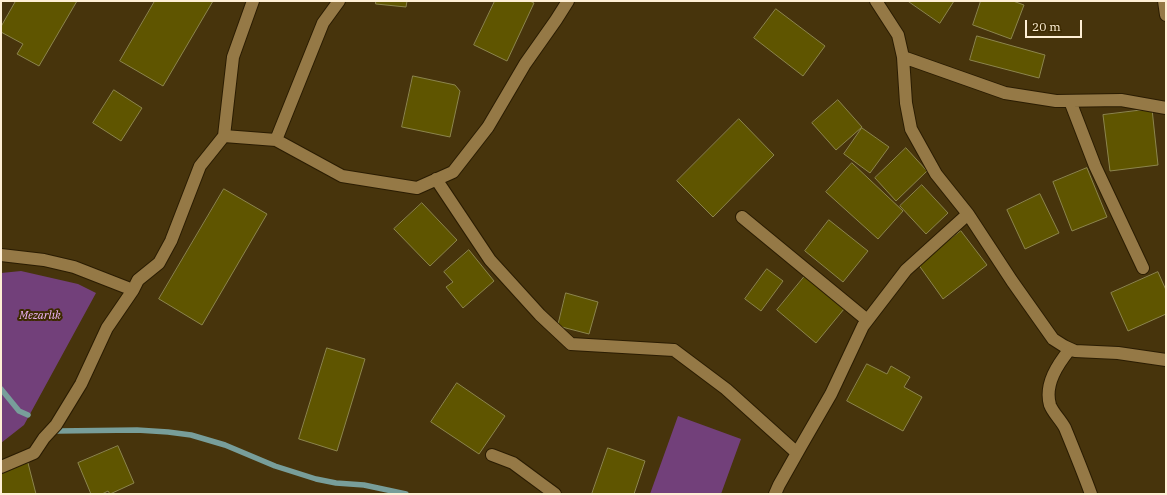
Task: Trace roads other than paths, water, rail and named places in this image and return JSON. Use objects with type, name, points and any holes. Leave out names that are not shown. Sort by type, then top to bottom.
[{"type":"street","points":[[1,467],[34,453],[44,438],[56,425],[81,384],[107,328],[133,290],[138,280],[159,262],[171,241],[200,166],[224,136],[233,57],[253,1]]},
{"type":"street","points":[[276,140],[323,23],[339,1]]},
{"type":"street","points":[[224,136],[276,140],[342,176],[417,188],[453,172],[488,127],[525,64],[568,1]]},
{"type":"street","points":[[876,1],[898,35],[903,57],[906,103],[910,129],[936,174],[968,214],[1012,281],[1053,339],[1075,351],[1118,353],[1166,360]]},
{"type":"street","points":[[1164,1],[1166,15]]},
{"type":"street","points":[[903,57],[1005,93],[1056,101],[1121,100],[1166,108]]},
{"type":"street","points":[[1070,101],[1095,166],[1143,268]]},
{"type":"street","points":[[436,179],[490,260],[540,315],[571,344],[674,350],[726,389],[797,453]]},
{"type":"street","points":[[775,494],[831,394],[863,326],[906,270],[968,214]]},
{"type":"street","points":[[742,218],[868,320]]},
{"type":"street","points":[[1,255],[44,260],[74,267],[133,290]]},
{"type":"street","points":[[1070,349],[1061,361],[1052,378],[1049,390],[1050,405],[1063,424],[1091,494]]},
{"type":"street","points":[[492,455],[513,463],[555,494]]},
{"type":"waterway","points":[[1,389],[19,411],[28,415]]},
{"type":"waterway","points":[[57,431],[137,430],[191,435],[225,445],[275,466],[316,479],[336,483],[364,485],[406,494]]},
{"type":"park label","name":"Mezarlık","points":[[40,316]]}]
